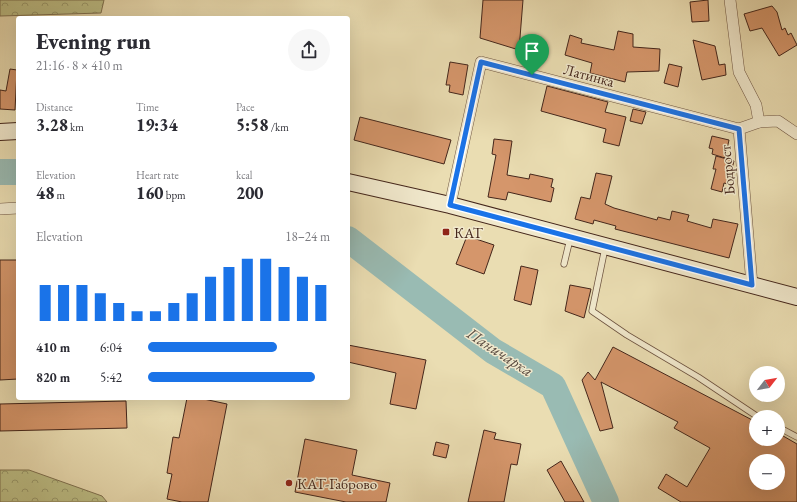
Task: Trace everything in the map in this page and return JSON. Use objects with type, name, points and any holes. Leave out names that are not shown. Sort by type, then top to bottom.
[{"type":"street","points":[[730,0],[739,72],[756,105],[759,122]]},
{"type":"street","name":"Латинка","points":[[450,205],[481,62],[739,129]]},
{"type":"street","name":"Бодрост","points":[[752,285],[739,129],[759,122],[778,120],[797,134]]},
{"type":"street","points":[[0,132],[16,131]]},
{"type":"street","points":[[350,182],[450,205],[571,236],[797,297]]},
{"type":"street","points":[[0,209],[16,208]]},
{"type":"lane","points":[[564,264],[571,236]]},
{"type":"lane","points":[[606,246],[592,311],[627,335],[698,377],[749,411]]},
{"type":"lane","points":[[785,431],[797,437]]},
{"type":"green space","points":[[0,0],[104,0],[101,13],[0,16]]},
{"type":"green space","points":[[0,470],[29,470],[102,496],[107,502],[0,502]]},
{"type":"building","points":[[483,0],[523,0],[519,50],[480,38]]},
{"type":"building","points":[[708,0],[709,21],[692,22],[690,2]]},
{"type":"building","points":[[772,6],[777,12],[782,30],[785,28],[788,35],[791,33],[797,45],[779,56],[762,28],[750,31],[744,14]]},
{"type":"building","points":[[618,31],[633,34],[633,47],[660,49],[659,71],[627,72],[625,82],[590,73],[592,63],[565,55],[570,35],[582,39],[581,43],[614,50]]},
{"type":"building","points":[[693,40],[715,46],[719,65],[725,64],[726,75],[702,80]]},
{"type":"building","points":[[450,62],[468,65],[463,95],[449,92],[450,85],[446,85]]},
{"type":"building","points":[[669,64],[682,67],[678,87],[664,83]]},
{"type":"building","points":[[10,69],[16,70],[15,110],[0,109],[0,90],[6,91]]},
{"type":"building","points":[[547,86],[608,102],[605,112],[626,117],[619,146],[603,142],[606,129],[541,111]]},
{"type":"building","points":[[633,109],[646,112],[642,124],[630,121]]},
{"type":"building","points":[[360,117],[451,140],[444,164],[354,140]]},
{"type":"building","points":[[712,136],[729,140],[725,158],[712,154],[713,149],[709,148]]},
{"type":"building","points":[[494,139],[512,141],[507,175],[529,179],[530,174],[553,179],[551,187],[554,188],[551,202],[508,192],[506,200],[488,197],[496,155],[492,154]]},
{"type":"building","points":[[716,156],[734,161],[728,184],[724,183],[722,192],[711,189],[716,169],[713,169]]},
{"type":"building","points":[[596,173],[612,176],[605,204],[614,208],[657,220],[658,217],[670,220],[672,211],[689,215],[687,221],[711,228],[713,219],[738,224],[729,258],[615,229],[616,226],[594,220],[593,224],[575,219],[581,197],[590,199]]},
{"type":"building","points":[[467,236],[494,245],[484,274],[456,264]]},
{"type":"building","points":[[0,260],[16,260],[16,379],[0,380]]},
{"type":"building","points":[[521,266],[538,270],[531,305],[514,300]]},
{"type":"building","points":[[570,285],[591,289],[584,318],[565,311]]},
{"type":"building","points":[[350,345],[426,360],[416,409],[390,404],[396,373],[350,362]]},
{"type":"building","points":[[613,347],[749,418],[749,446],[785,446],[785,437],[797,444],[797,502],[681,502],[658,488],[666,474],[687,487],[710,448],[674,428],[678,422],[601,382],[613,428],[600,431],[582,380],[588,372],[595,380]]},
{"type":"building","points":[[187,400],[208,400],[227,404],[208,502],[182,502],[167,499],[172,474],[167,473],[173,437],[179,438]]},
{"type":"building","points":[[126,401],[127,428],[0,431],[0,404]]},
{"type":"building","points":[[484,430],[496,433],[494,439],[521,444],[517,465],[511,464],[504,502],[468,502]]},
{"type":"building","points":[[305,439],[357,450],[352,475],[390,483],[386,502],[346,502],[295,492]]},
{"type":"building","points":[[436,442],[449,445],[446,458],[433,455]]},
{"type":"building","points":[[561,461],[584,502],[565,502],[547,470]]},
{"type":"waterway","name":"Паничарка","points":[[0,172],[16,172]]},
{"type":"waterway","name":"Паничарка","points":[[350,241],[493,351],[553,386],[606,502]]},
{"type":"place","name":"КАТ","points":[[446,232]]},
{"type":"place","name":"КАТ-Габрово","points":[[289,483]]},
{"type":"route","points":[[481,62],[532,75],[739,129],[752,285],[450,205],[481,62]]}]
